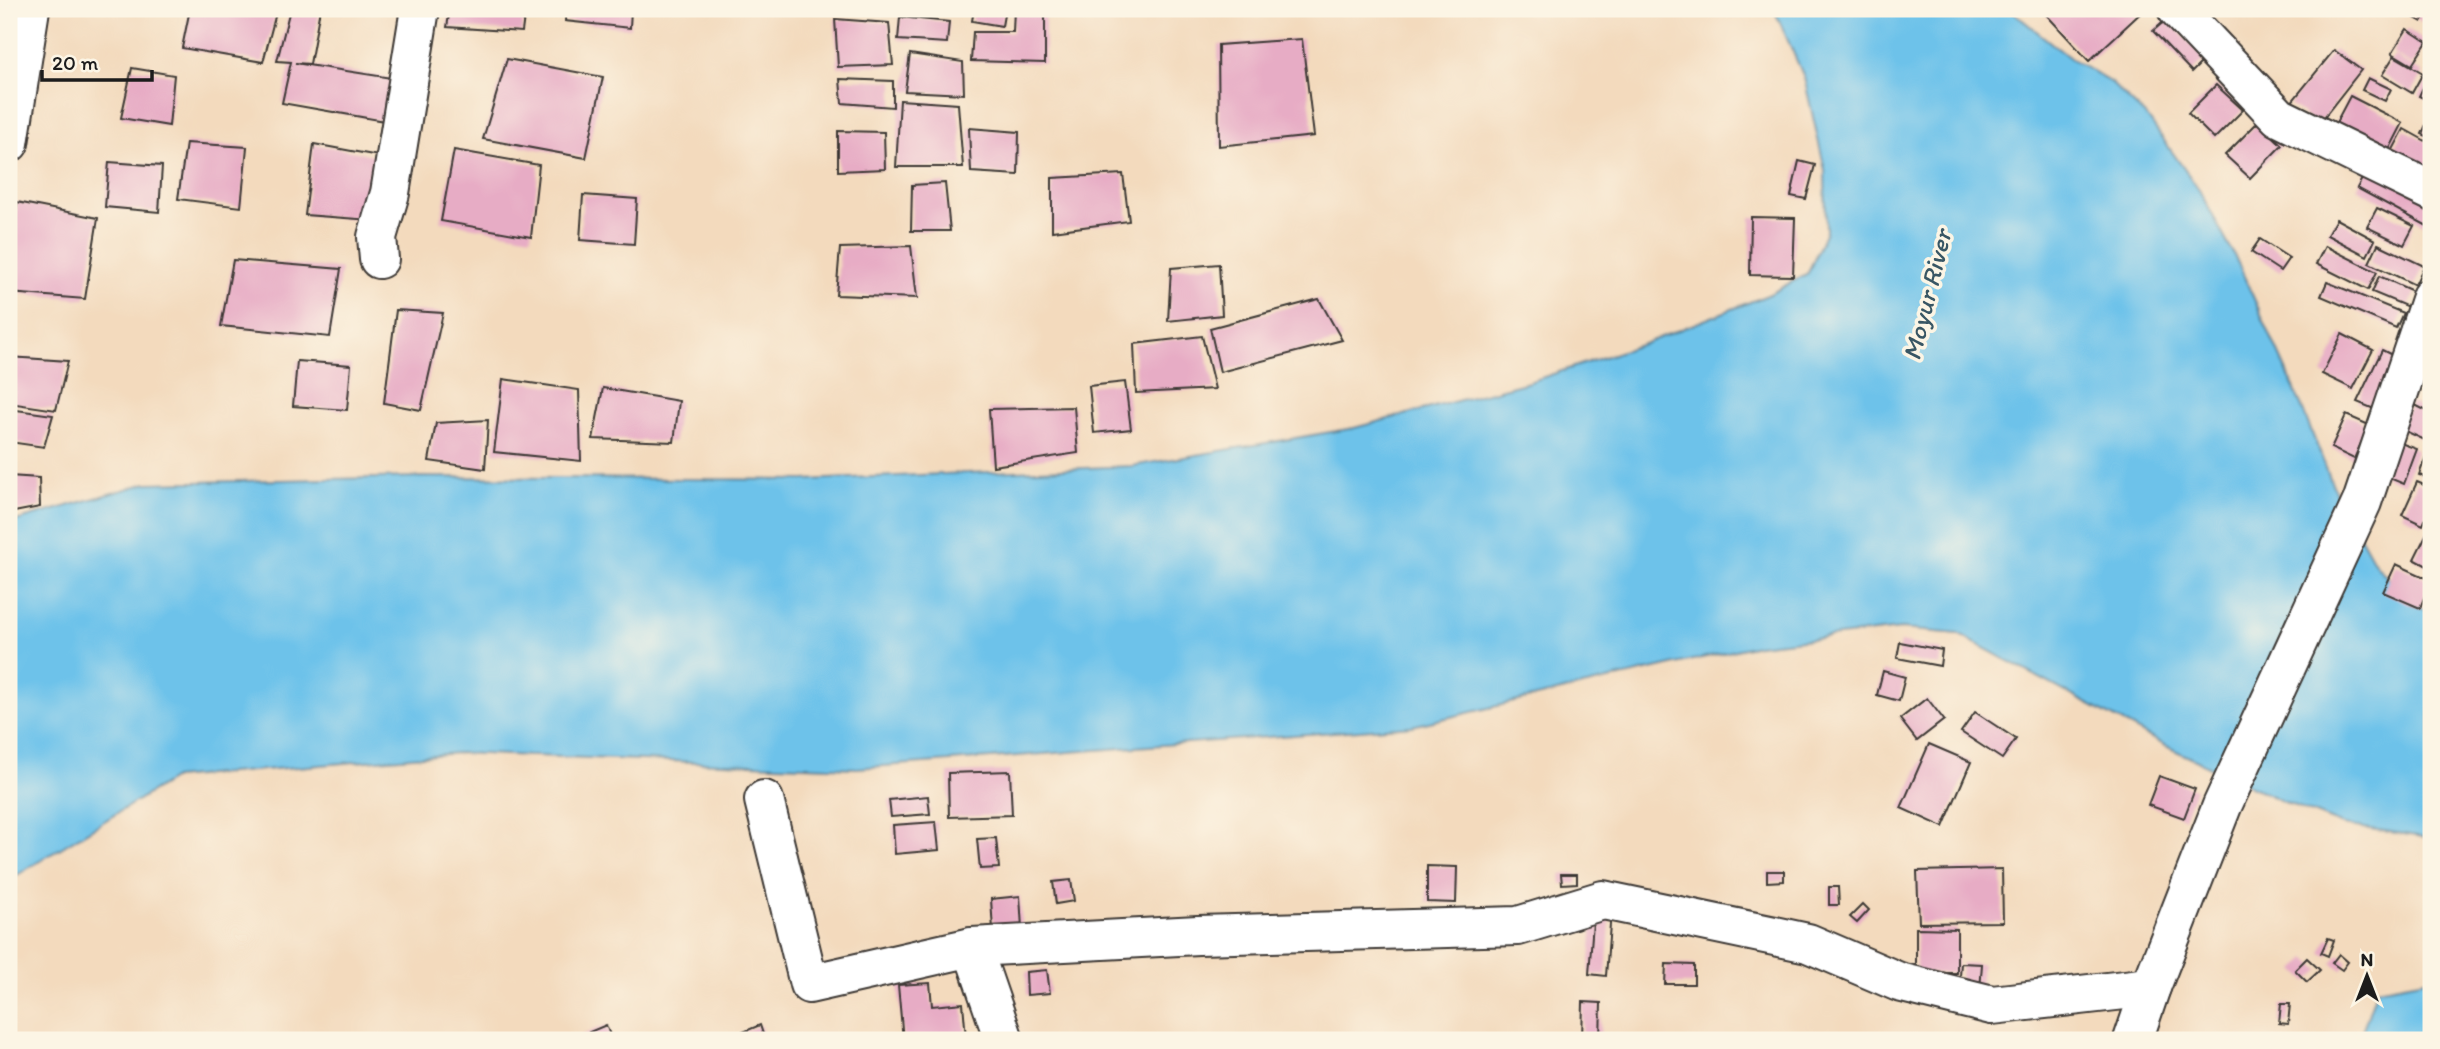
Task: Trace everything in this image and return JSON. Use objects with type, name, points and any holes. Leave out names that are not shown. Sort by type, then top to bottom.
[{"type":"street","points":[[9,143],[30,9]]},
{"type":"street","points":[[379,260],[377,237],[390,192],[420,9]]},
{"type":"street","points":[[2177,9],[2279,117],[2431,191]]},
{"type":"street","points":[[2133,1040],[2222,806],[2362,502],[2431,296]]},
{"type":"street","points":[[764,800],[809,984],[972,947],[1198,934],[1518,926],[1603,900],[1808,943],[1899,982],[1992,1005],[2151,987]]},
{"type":"street","points":[[972,947],[1004,1040]]},
{"type":"water","name":"Moyur River","points":[[1774,9],[2009,9],[2070,58],[2111,83],[2148,118],[2199,190],[2238,263],[2294,388],[2336,493],[2376,565],[2411,604],[2431,611],[2431,838],[2343,825],[2282,801],[2168,747],[1958,634],[1901,629],[1757,645],[1412,726],[857,768],[457,753],[174,778],[9,880],[9,523],[147,483],[422,477],[804,480],[1132,466],[1354,428],[1529,382],[1646,343],[1770,294],[1808,273],[1826,231],[1825,170],[1804,77]]},
{"type":"water","points":[[2431,979],[2431,1040],[2359,1040],[2377,989]]},
{"type":"building","points":[[190,9],[277,9],[263,62],[182,48]]},
{"type":"building","points":[[290,9],[320,9],[310,64],[295,63],[398,79],[390,122],[282,103],[291,62],[277,61]]},
{"type":"building","points":[[450,9],[525,9],[522,32],[447,27]]},
{"type":"building","points":[[566,9],[631,9],[630,28],[565,21]]},
{"type":"building","points":[[974,9],[1005,9],[1002,26],[972,21]]},
{"type":"building","points":[[1014,9],[1045,9],[1045,63],[971,61],[973,32],[1013,32]]},
{"type":"building","points":[[2041,9],[2145,9],[2089,61]]},
{"type":"building","points":[[2399,9],[2430,9],[2422,22]]},
{"type":"building","points":[[900,17],[949,22],[947,43],[898,40]]},
{"type":"building","points":[[835,19],[889,23],[893,65],[838,67]]},
{"type":"building","points":[[2167,19],[2205,59],[2192,72],[2153,31]]},
{"type":"building","points":[[2407,29],[2427,42],[2412,65],[2392,53]]},
{"type":"building","points":[[1302,39],[1314,136],[1219,146],[1218,45]]},
{"type":"building","points":[[2334,50],[2361,70],[2317,126],[2290,104]]},
{"type":"building","points":[[910,54],[963,62],[964,94],[905,91]]},
{"type":"building","points":[[2394,56],[2423,73],[2412,93],[2382,75]]},
{"type":"building","points":[[507,59],[603,77],[586,158],[483,139]]},
{"type":"building","points":[[132,68],[174,75],[169,126],[121,118]]},
{"type":"building","points":[[2428,77],[2431,78],[2431,102],[2419,96]]},
{"type":"building","points":[[2368,78],[2391,89],[2385,101],[2362,90]]},
{"type":"building","points":[[840,79],[893,81],[893,107],[842,103]]},
{"type":"building","points":[[2216,85],[2243,110],[2214,139],[2188,113]]},
{"type":"building","points":[[2350,96],[2403,123],[2385,158],[2332,130]]},
{"type":"building","points":[[900,100],[958,104],[963,167],[896,167]]},
{"type":"building","points":[[2431,113],[2431,138],[2422,134]]},
{"type":"building","points":[[2258,122],[2282,145],[2250,178],[2225,155]]},
{"type":"building","points":[[969,128],[1019,132],[1018,175],[971,172]]},
{"type":"building","points":[[2404,129],[2431,144],[2431,183],[2388,159]]},
{"type":"building","points":[[838,131],[884,132],[885,169],[838,171]]},
{"type":"building","points":[[186,143],[247,147],[241,207],[178,199]]},
{"type":"building","points":[[314,144],[384,157],[371,220],[305,215]]},
{"type":"building","points":[[454,150],[539,165],[531,237],[441,221]]},
{"type":"building","points":[[1799,161],[1815,165],[1806,199],[1791,196]]},
{"type":"building","points":[[109,162],[162,166],[159,212],[105,207]]},
{"type":"building","points":[[2370,164],[2431,198],[2431,228],[2357,188]]},
{"type":"building","points":[[1123,174],[1129,221],[1052,231],[1052,178]]},
{"type":"building","points":[[945,183],[950,231],[911,231],[912,185]]},
{"type":"building","points":[[583,195],[637,199],[634,244],[580,240]]},
{"type":"building","points":[[17,202],[98,218],[85,299],[9,293],[9,260]]},
{"type":"building","points":[[2377,208],[2414,226],[2404,245],[2367,227]]},
{"type":"building","points":[[1751,217],[1795,218],[1793,276],[1750,275]]},
{"type":"building","points":[[2336,219],[2375,240],[2367,256],[2327,235]]},
{"type":"building","points":[[2260,239],[2289,258],[2280,271],[2251,252]]},
{"type":"building","points":[[2378,244],[2424,266],[2415,285],[2369,263]]},
{"type":"building","points":[[911,246],[917,298],[836,295],[840,248]]},
{"type":"building","points":[[2325,246],[2377,272],[2368,290],[2316,264]]},
{"type":"building","points":[[233,260],[341,269],[330,337],[221,326]]},
{"type":"building","points":[[1219,264],[1222,315],[1168,321],[1171,268]]},
{"type":"building","points":[[2379,276],[2415,292],[2408,307],[2372,292]]},
{"type":"building","points":[[2327,282],[2403,313],[2396,328],[2321,296]]},
{"type":"building","points":[[1319,299],[1342,340],[1220,372],[1210,328]]},
{"type":"building","points":[[396,310],[443,313],[421,410],[384,403]]},
{"type":"building","points":[[2342,334],[2373,350],[2353,389],[2322,374]]},
{"type":"building","points":[[1202,336],[1215,389],[1136,393],[1134,344]]},
{"type":"building","points":[[2382,350],[2398,358],[2374,409],[2357,402]]},
{"type":"building","points":[[9,357],[68,361],[56,410],[9,403]]},
{"type":"building","points":[[297,361],[351,365],[347,410],[293,406]]},
{"type":"building","points":[[503,379],[579,390],[581,461],[494,452]]},
{"type":"building","points":[[1125,382],[1131,429],[1094,433],[1089,386]]},
{"type":"building","points":[[603,388],[679,401],[674,442],[593,439]]},
{"type":"building","points":[[2411,403],[2431,413],[2431,443],[2399,428]]},
{"type":"building","points":[[1074,407],[1078,453],[993,466],[989,409]]},
{"type":"building","points":[[9,409],[53,415],[44,447],[9,442]]},
{"type":"building","points":[[2346,415],[2369,425],[2354,459],[2331,448]]},
{"type":"building","points":[[488,420],[485,469],[429,461],[436,423]]},
{"type":"building","points":[[2395,441],[2417,449],[2404,484],[2382,475]]},
{"type":"building","points":[[2427,454],[2431,456],[2431,479],[2419,475]]},
{"type":"building","points":[[9,476],[39,478],[40,507],[9,513]]},
{"type":"building","points":[[2417,482],[2431,488],[2431,506],[2423,525],[2402,515]]},
{"type":"building","points":[[2431,525],[2431,568],[2414,559]]},
{"type":"building","points":[[2396,564],[2431,580],[2420,608],[2383,592]]},
{"type":"building","points":[[1900,642],[1942,650],[1940,666],[1897,658]]},
{"type":"building","points":[[1883,671],[1905,677],[1899,701],[1877,695]]},
{"type":"building","points":[[1927,698],[1944,720],[1917,741],[1900,719]]},
{"type":"building","points":[[1975,712],[2016,739],[2002,759],[1961,732]]},
{"type":"building","points":[[1929,744],[1971,762],[1943,827],[1901,808]]},
{"type":"building","points":[[1010,771],[1012,815],[949,817],[948,773]]},
{"type":"building","points":[[2159,776],[2195,789],[2184,818],[2148,805]]},
{"type":"building","points":[[928,796],[930,814],[891,817],[889,800]]},
{"type":"building","points":[[936,822],[939,850],[895,854],[893,825]]},
{"type":"building","points":[[996,838],[999,868],[980,869],[977,839]]},
{"type":"building","points":[[1427,866],[1457,867],[1456,903],[1427,902]]},
{"type":"building","points":[[2002,869],[2003,922],[1919,923],[1917,871]]},
{"type":"building","points":[[1767,871],[1784,871],[1784,881],[1767,882]]},
{"type":"building","points":[[1561,874],[1577,874],[1577,883],[1562,884]]},
{"type":"building","points":[[1071,880],[1074,901],[1056,904],[1053,882]]},
{"type":"building","points":[[1829,887],[1838,887],[1839,905],[1829,905]]},
{"type":"building","points":[[1020,896],[1022,928],[993,930],[991,899]]},
{"type":"building","points":[[1863,904],[1869,910],[1857,923],[1850,917]]},
{"type":"building","points":[[1594,909],[1611,911],[1606,976],[1589,974]]},
{"type":"building","points":[[1916,928],[1957,929],[1957,973],[1916,973]]},
{"type":"building","points":[[2328,938],[2334,940],[2328,956],[2321,953]]},
{"type":"building","points":[[2339,954],[2348,962],[2342,970],[2332,963]]},
{"type":"building","points":[[2307,958],[2320,970],[2307,982],[2295,970]]},
{"type":"building","points":[[1961,963],[1982,964],[1980,990],[1959,989]]},
{"type":"building","points":[[1666,964],[1694,965],[1694,984],[1665,984]]},
{"type":"building","points":[[1047,970],[1050,993],[1027,995],[1026,972]]},
{"type":"building","points":[[930,983],[932,1006],[963,1003],[966,1038],[903,1040],[898,985]]},
{"type":"building","points":[[1583,1002],[1601,1003],[1600,1040],[1582,1040]]},
{"type":"building","points":[[2281,1004],[2290,1004],[2288,1024],[2279,1023]]},
{"type":"building","points":[[606,1025],[612,1040],[582,1040],[580,1036]]},
{"type":"building","points":[[760,1025],[765,1040],[746,1040],[743,1032]]}]
